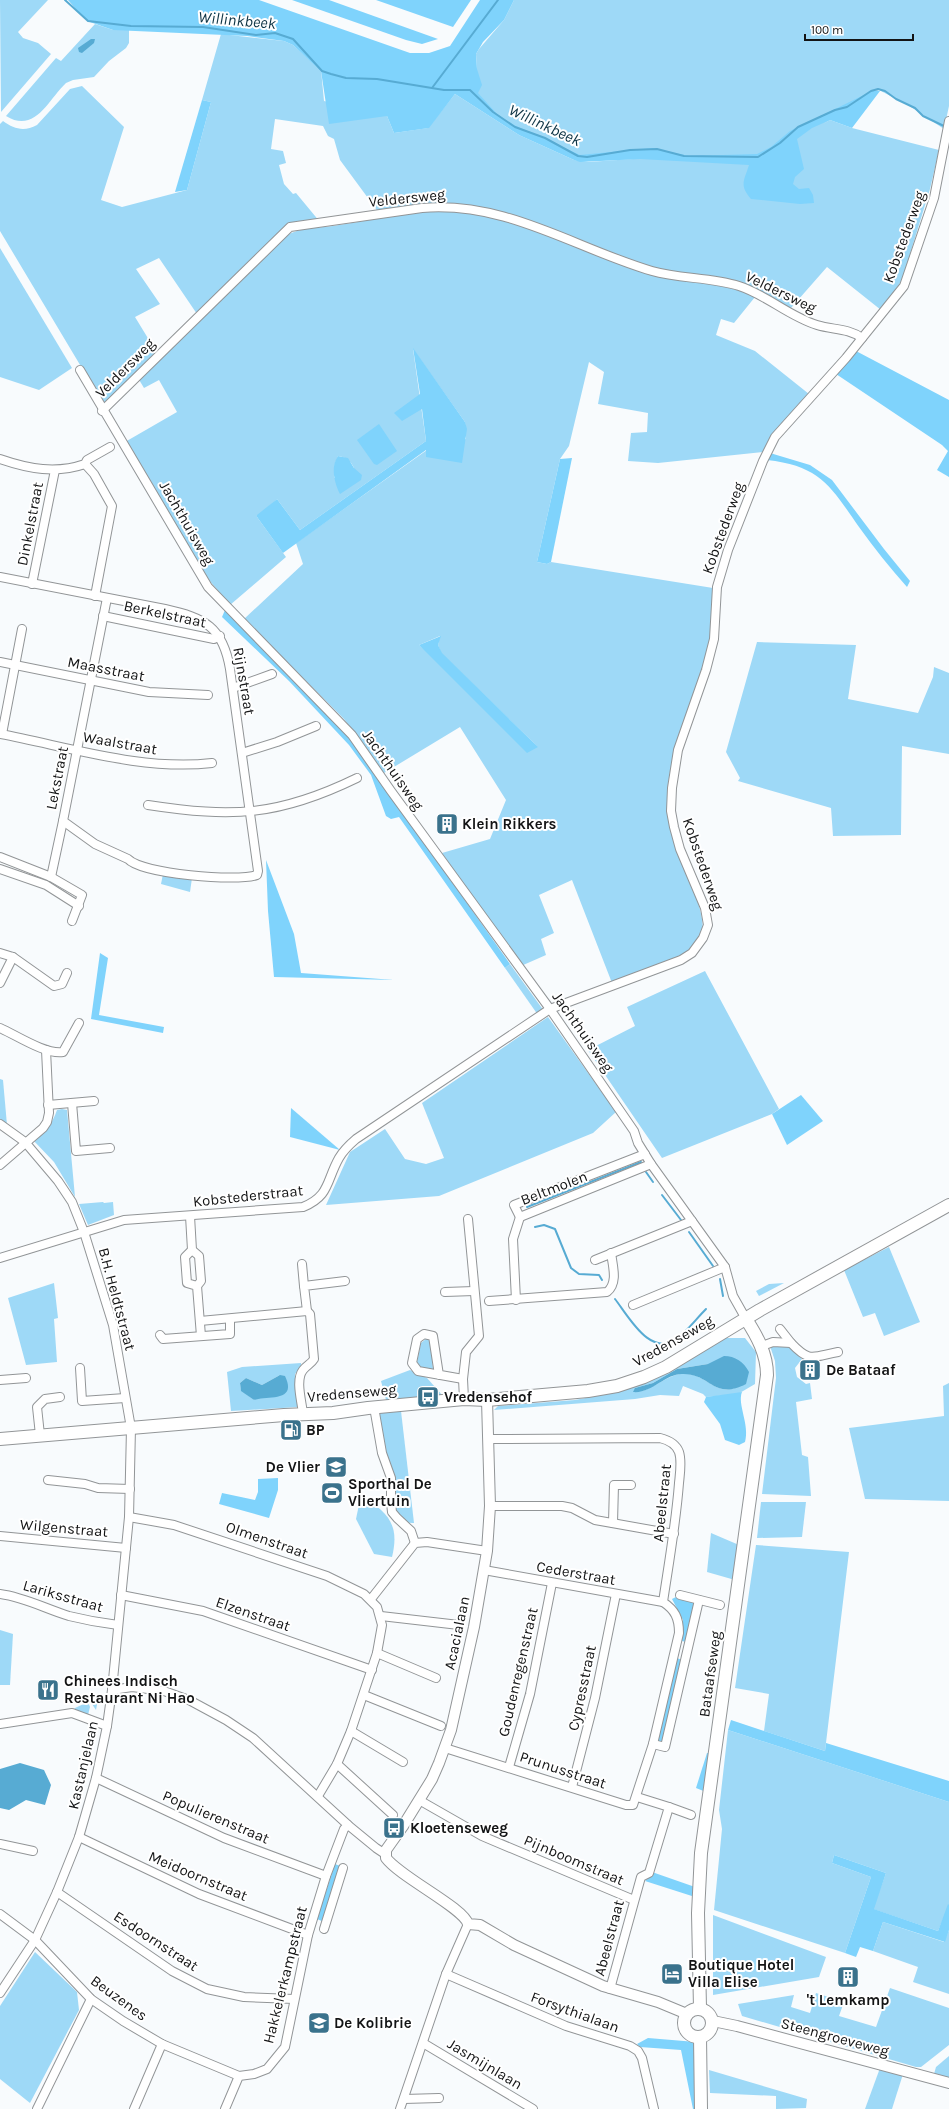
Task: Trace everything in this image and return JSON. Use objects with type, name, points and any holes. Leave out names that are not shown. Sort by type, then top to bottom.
[{"type":"main road","name":"Vredenseweg","points":[[0,1439],[303,1414],[333,1413],[374,1407],[464,1399],[487,1400],[588,1391],[617,1386],[644,1377],[666,1367],[746,1318],[949,1205]]},
{"type":"main road","name":"Bataafseweg","points":[[700,2008],[698,1913],[700,1867],[767,1375],[767,1366],[762,1346],[746,1318]]},
{"type":"main road","points":[[700,2008],[707,2011],[712,2021],[710,2030],[700,2037],[694,2036],[686,2031],[684,2021],[687,2014],[692,2009],[700,2008]]},
{"type":"main road","points":[[700,2037],[702,2109]]},
{"type":"street","name":"Kobstederweg","points":[[550,1009],[681,960],[692,953],[703,938],[708,925],[706,908],[680,849],[671,810],[672,788],[678,750],[706,670],[714,639],[717,587],[733,535],[762,461],[775,437],[862,338],[904,286],[934,198],[949,122]]},
{"type":"street","name":"Veldersweg","points":[[102,411],[290,227],[422,208],[443,206],[484,210],[509,217],[651,271],[738,286],[764,297],[790,314],[817,325],[853,331],[862,338]]},
{"type":"street","name":"Jachthuisweg","points":[[80,370],[102,411],[130,453],[208,587],[352,735],[550,1009],[634,1130],[638,1143],[651,1164],[725,1268],[733,1296],[746,1318]]},
{"type":"street","points":[[0,459],[26,467],[55,470],[85,464],[88,460],[110,447]]},
{"type":"street","points":[[85,464],[94,474],[112,506],[95,596]]},
{"type":"street","name":"Dinkelstraat","points":[[32,584],[55,470]]},
{"type":"street","name":"Rijnstraat","points":[[0,577],[185,613],[207,623],[220,636],[228,658],[233,688],[257,865]]},
{"type":"street","name":"Lekstraat","points":[[107,598],[63,821],[95,844],[128,859],[131,863],[152,869],[187,875],[243,876],[257,875],[257,865]]},
{"type":"street","name":"Berkelstraat","points":[[103,616],[214,639],[220,636]]},
{"type":"street","points":[[1,734],[22,630]]},
{"type":"street","name":"Maasstraat","points":[[0,662],[149,692],[208,695]]},
{"type":"street","points":[[233,688],[272,674]]},
{"type":"street","points":[[242,754],[316,726]]},
{"type":"street","name":"Waalstraat","points":[[1,734],[76,750],[158,764],[194,765],[212,763]]},
{"type":"street","points":[[148,805],[190,811],[249,812],[292,804],[324,794],[357,778]]},
{"type":"street","points":[[51,877],[63,821]]},
{"type":"street","points":[[0,858],[51,877],[82,895],[72,921]]},
{"type":"street","points":[[0,869],[46,885],[79,906]]},
{"type":"street","points":[[0,953],[13,957],[54,986],[62,984],[67,973]]},
{"type":"street","points":[[0,983],[13,957]]},
{"type":"street","name":"Kobstederstraat","points":[[0,1258],[124,1220],[303,1207],[315,1202],[324,1194],[339,1158],[356,1139],[550,1009]]},
{"type":"street","points":[[0,1028],[46,1050],[57,1053],[63,1052],[79,1023]]},
{"type":"street","points":[[0,1165],[43,1128],[47,1122],[48,1105],[46,1050]]},
{"type":"street","points":[[48,1105],[94,1101]]},
{"type":"street","points":[[72,1103],[76,1151],[110,1148]]},
{"type":"street","name":"B.H. Heldtstraat","points":[[0,1124],[25,1142],[62,1186],[72,1202],[84,1232],[112,1324],[130,1428]]},
{"type":"street","name":"Beltmolen","points":[[645,1154],[514,1205],[520,1217],[651,1164]]},
{"type":"street","points":[[190,1216],[192,1250],[199,1256],[201,1281],[196,1286]]},
{"type":"street","points":[[516,1300],[512,1239],[520,1217]]},
{"type":"street","points":[[464,1399],[463,1379],[466,1352],[479,1336],[468,1219]]},
{"type":"street","points":[[595,1260],[692,1221]]},
{"type":"street","points":[[192,1250],[185,1257],[187,1283],[196,1286]]},
{"type":"street","points":[[490,1301],[607,1292],[612,1287],[614,1279],[611,1253]]},
{"type":"street","points":[[302,1264],[307,1311],[312,1318],[314,1359],[312,1364],[303,1370],[300,1376],[303,1414]]},
{"type":"street","points":[[633,1305],[725,1268]]},
{"type":"street","points":[[304,1286],[345,1281]]},
{"type":"street","points":[[196,1286],[201,1336]]},
{"type":"street","points":[[445,1292],[474,1291]]},
{"type":"street","points":[[200,1321],[230,1320],[234,1317],[307,1311]]},
{"type":"street","points":[[160,1335],[163,1339],[230,1334],[230,1320]]},
{"type":"street","points":[[780,1329],[804,1356],[809,1357],[838,1352]]},
{"type":"street","points":[[439,1375],[433,1336],[424,1334],[417,1339],[412,1363],[418,1371],[439,1375],[463,1379]]},
{"type":"street","points":[[762,1346],[773,1342],[791,1343]]},
{"type":"street","points":[[80,1368],[82,1401],[125,1398]]},
{"type":"street","points":[[0,1380],[26,1378]]},
{"type":"street","points":[[40,1435],[37,1407],[45,1399],[60,1397]]},
{"type":"street","name":"Acacialaan","points":[[385,1854],[419,1800],[439,1763],[445,1748],[462,1682],[487,1551],[490,1506],[487,1400]]},
{"type":"street","points":[[374,1407],[380,1445],[391,1478],[392,1512],[411,1531],[415,1543]]},
{"type":"street","name":"Kastanjelaan","points":[[0,1994],[35,1940],[57,1892],[79,1837],[96,1778],[107,1726],[112,1690],[126,1548],[130,1489],[130,1428]]},
{"type":"street","name":"Abeelstraat","points":[[489,1438],[667,1439],[678,1448],[681,1458],[674,1534],[663,1602]]},
{"type":"street","points":[[48,1480],[85,1484],[98,1488],[130,1489]]},
{"type":"street","points":[[613,1523],[614,1486],[631,1486]]},
{"type":"street","points":[[490,1506],[562,1506],[572,1508],[595,1520],[674,1534]]},
{"type":"street","name":"Olmenstraat","points":[[129,1517],[174,1525],[235,1544],[327,1576],[371,1599],[381,1616]]},
{"type":"street","name":"Wilgenstraat","points":[[0,1536],[126,1548]]},
{"type":"street","points":[[371,1599],[415,1543],[427,1542],[487,1551]]},
{"type":"street","name":"Cederstraat","points":[[484,1570],[663,1602]]},
{"type":"street","name":"Goudenregenstraat","points":[[509,1767],[530,1694],[552,1583]]},
{"type":"street","name":"Lariksstraat","points":[[0,1594],[69,1616],[97,1623],[118,1625]]},
{"type":"street","name":"Cypresstraat","points":[[572,1787],[595,1698],[616,1594]]},
{"type":"street","name":"Elzenstraat","points":[[121,1595],[203,1611],[372,1670]]},
{"type":"street","points":[[680,1595],[720,1605]]},
{"type":"street","points":[[653,1744],[665,1747],[699,1600]]},
{"type":"street","points":[[663,1602],[675,1612],[679,1622],[675,1649],[653,1744],[637,1797],[691,1815]]},
{"type":"street","points":[[318,1796],[337,1764],[364,1695],[377,1653],[382,1625],[381,1616],[459,1625]]},
{"type":"street","points":[[675,1649],[687,1651]]},
{"type":"street","points":[[377,1653],[436,1678]]},
{"type":"street","points":[[112,1690],[132,1687],[164,1691],[189,1700],[226,1720],[253,1738],[348,1825],[385,1854],[388,1861],[464,1915],[468,1924],[446,1974],[400,2109]]},
{"type":"street","points":[[364,1695],[441,1726]]},
{"type":"street","points":[[0,1724],[72,1713],[107,1726]]},
{"type":"street","points":[[351,1731],[403,1762]]},
{"type":"street","name":"Prunusstraat","points":[[445,1748],[626,1805],[633,1804],[637,1797]]},
{"type":"street","points":[[337,1764],[393,1815]]},
{"type":"street","name":"Populierenstraat","points":[[96,1778],[224,1838],[326,1876]]},
{"type":"street","name":"Pijnboomstraat","points":[[419,1800],[482,1836],[634,1900]]},
{"type":"street","name":"Abeelstraat","points":[[610,1989],[641,1877],[649,1873],[669,1807]]},
{"type":"street","name":"Hakkelerkampstraat","points":[[240,2076],[254,2074],[267,2069],[285,2046],[308,1935],[326,1876],[344,1829],[348,1825]]},
{"type":"street","name":"Meidoornstraat","points":[[79,1837],[199,1894],[308,1935]]},
{"type":"street","points":[[0,1844],[33,1852]]},
{"type":"street","name":"Hakkelerkampstraat","points":[[324,1928],[343,1868]]},
{"type":"street","name":"Esdoornstraat","points":[[57,1892],[172,1971],[207,1989],[244,1997],[294,1999]]},
{"type":"street","name":"Beuzenes","points":[[0,1914],[35,1940],[91,1999],[162,2044],[240,2076]]},
{"type":"street","points":[[468,1924],[480,1925],[514,1945],[610,1989],[658,2002],[687,2014]]},
{"type":"street","name":"Forsythialaan","points":[[446,1974],[566,2026],[630,2046],[638,2051],[642,2058],[654,2109]]},
{"type":"street","points":[[37,2109],[91,1999]]},
{"type":"street","name":"Steengroeveweg","points":[[712,2021],[737,2026],[949,2083]]},
{"type":"street","name":"Jasmijnlaan","points":[[423,2043],[533,2109]]},
{"type":"street","points":[[134,2109],[162,2044]]},
{"type":"street","points":[[225,2109],[240,2076]]},
{"type":"street","points":[[404,2099],[439,2098]]},
{"type":"shaded area","points":[[0,0],[48,0],[18,32],[23,38],[38,43],[51,54],[1,112]]},
{"type":"shaded area","points":[[68,0],[259,0],[410,53],[429,53],[450,46],[480,0],[514,0],[504,20],[483,42],[476,54],[477,69],[482,85],[478,93],[497,114],[514,125],[580,155],[652,148],[689,156],[757,154],[771,147],[790,131],[872,91],[880,91],[852,128],[830,120],[812,128],[797,139],[804,169],[795,177],[793,184],[799,189],[809,188],[813,195],[814,203],[800,204],[751,199],[744,186],[744,179],[749,165],[640,159],[580,162],[519,135],[455,94],[429,128],[394,133],[387,116],[329,124],[321,71],[293,45],[284,41],[247,36],[113,30],[90,22],[81,15]]},
{"type":"shaded area","points":[[292,0],[329,0],[438,39],[422,44],[406,40]]},
{"type":"shaded area","points":[[376,0],[471,0],[453,27]]},
{"type":"shaded area","points":[[514,0],[949,0],[949,106],[944,129],[908,105],[879,90],[823,124],[830,120],[852,128],[939,150],[930,189],[902,280],[881,310],[827,267],[791,308],[743,284],[663,272],[550,231],[509,214],[466,206],[440,204],[379,213],[340,160],[334,139],[328,136],[323,126],[275,119],[271,149],[283,151],[286,163],[279,165],[284,184],[293,194],[296,193],[320,222],[298,224],[197,314],[159,258],[136,269],[160,304],[135,317],[157,353],[104,405],[0,231],[0,124],[3,121],[19,129],[37,125],[70,89],[82,86],[124,127],[101,200],[122,207],[187,190],[211,102],[202,100],[221,34],[284,41],[293,45],[321,70],[324,101],[387,116],[394,133],[428,128],[455,94],[519,135],[578,161],[520,135],[467,93],[477,69],[476,54],[504,20]],"holes":[[[633,159],[588,162],[581,161]]]},
{"type":"shaded area","points":[[95,24],[113,30],[129,30],[129,43],[126,48],[109,61],[94,77],[73,80],[66,83],[47,106],[33,118],[25,121],[16,120],[6,116],[56,58],[61,61]]},
{"type":"shaded area","points":[[91,39],[95,39],[94,43],[82,53],[79,52],[78,48]]},
{"type":"shaded area","points":[[202,100],[211,102],[187,190],[175,192]]},
{"type":"shaded area","points":[[431,209],[498,217],[601,255],[745,292],[755,297],[734,323],[721,319],[716,335],[755,351],[809,394],[768,443],[763,452],[658,463],[628,461],[631,433],[647,432],[648,413],[598,404],[604,372],[589,362],[569,446],[560,459],[537,562],[547,564],[551,562],[713,588],[714,591],[709,650],[674,754],[667,794],[670,828],[700,907],[702,920],[701,936],[685,954],[676,959],[612,983],[572,880],[539,895],[554,933],[541,939],[546,955],[521,966],[442,853],[490,839],[506,800],[460,727],[384,773],[344,719],[244,619],[303,564],[296,543],[427,450],[466,439],[465,422],[413,349],[426,441],[300,530],[277,499],[257,517],[286,557],[230,605],[209,580],[125,442],[177,412],[159,380],[144,388],[138,378],[286,236],[303,229],[333,226]],"holes":[[[338,456],[348,460],[354,468],[334,478],[335,463]],[[440,636],[438,645],[441,653],[538,747],[419,645]]]},
{"type":"shaded area","points":[[0,248],[72,368],[39,390],[0,377]]},
{"type":"shaded area","points":[[413,348],[465,422],[467,429],[462,463],[426,457],[426,450],[283,553],[257,517],[257,515],[277,499],[300,530],[426,441],[422,409],[402,421],[394,413],[420,394]]},
{"type":"shaded area","points":[[856,351],[949,400],[949,477],[937,470],[948,451],[942,445],[836,374]]},
{"type":"shaded area","points":[[379,424],[397,451],[377,465],[374,464],[357,440]]},
{"type":"shaded area","points":[[770,453],[810,465],[832,480],[910,581],[907,587],[876,550],[840,500],[823,481],[800,467],[767,460]]},
{"type":"shaded area","points":[[338,456],[348,458],[354,468],[362,475],[361,480],[340,494],[334,475],[334,465]]},
{"type":"shaded area","points":[[572,458],[551,562],[547,564],[537,562],[560,459]]},
{"type":"shaded area","points":[[225,610],[349,736],[510,964],[505,968],[399,817],[391,819],[386,816],[371,775],[349,745],[289,681],[222,617]]},
{"type":"shaded area","points":[[441,636],[438,645],[442,653],[538,747],[527,753],[419,645]]},
{"type":"shaded area","points":[[757,642],[856,645],[848,699],[918,713],[933,677],[934,667],[949,673],[949,754],[902,746],[901,835],[833,836],[831,808],[738,781],[740,778],[726,752]]},
{"type":"shaded area","points":[[266,860],[294,934],[301,973],[394,980],[274,977],[268,911]]},
{"type":"shaded area","points":[[163,874],[192,878],[190,892],[161,884]]},
{"type":"shaded area","points":[[100,953],[108,958],[99,1015],[164,1027],[163,1033],[91,1019]]},
{"type":"shaded area","points":[[510,964],[544,1011],[538,1015],[505,968]]},
{"type":"shaded area","points":[[705,971],[779,1109],[772,1114],[662,1158],[588,1050],[635,1026],[627,1007]]},
{"type":"shaded area","points":[[548,1017],[616,1112],[593,1133],[439,1196],[326,1205],[350,1152],[385,1129],[405,1159],[426,1164],[444,1158],[422,1103]]},
{"type":"shaded area","points":[[0,1079],[3,1080],[7,1125],[0,1120]]},
{"type":"shaded area","points":[[801,1095],[823,1121],[787,1145],[772,1114]]},
{"type":"shaded area","points":[[291,1108],[340,1150],[290,1137]]},
{"type":"shaded area","points":[[57,1110],[67,1110],[75,1197],[54,1162],[33,1140],[48,1127]]},
{"type":"shaded area","points":[[113,1202],[114,1215],[88,1225],[79,1204]]},
{"type":"shaded area","points":[[889,1247],[920,1322],[884,1336],[875,1313],[863,1317],[844,1270]]},
{"type":"shaded area","points":[[54,1283],[58,1318],[54,1319],[57,1362],[26,1365],[8,1298]]},
{"type":"shaded area","points":[[784,1283],[759,1296],[756,1291],[769,1284]]},
{"type":"shaded area","points":[[427,1338],[431,1342],[433,1370],[421,1368],[417,1362],[421,1343]]},
{"type":"shaded area","points":[[724,1338],[745,1338],[756,1352],[755,1384],[738,1394],[706,1397],[703,1394],[683,1386],[679,1396],[660,1395],[635,1399],[494,1410],[498,1406],[575,1400],[622,1391]],"holes":[[[708,1364],[747,1378],[746,1381],[736,1387],[728,1389],[720,1388],[690,1374],[680,1374],[643,1391],[635,1388],[653,1383],[677,1369]]]},
{"type":"shaded area","points":[[789,1345],[802,1359],[795,1368],[797,1377],[806,1384],[810,1383],[812,1399],[796,1402],[802,1455],[808,1457],[811,1496],[762,1494],[776,1378],[775,1361],[770,1346]]},
{"type":"shaded area","points":[[724,1356],[735,1358],[745,1365],[749,1372],[746,1384],[735,1388],[719,1388],[700,1378],[682,1374],[670,1377],[646,1390],[633,1392],[635,1388],[653,1383],[677,1369],[708,1364]]},
{"type":"shaded area","points":[[301,1363],[301,1367],[295,1374],[298,1407],[231,1411],[227,1372],[242,1367]],"holes":[[[280,1375],[254,1400],[241,1390],[240,1383],[246,1378],[262,1385]]]},
{"type":"shaded area","points":[[410,1370],[427,1378],[443,1396],[386,1400],[381,1381]]},
{"type":"shaded area","points":[[280,1375],[285,1376],[288,1385],[284,1394],[254,1400],[241,1391],[240,1383],[246,1378],[262,1385]]},
{"type":"shaded area","points":[[949,1383],[949,1501],[865,1499],[849,1428],[944,1416],[943,1386]]},
{"type":"shaded area","points":[[742,1392],[741,1402],[746,1435],[745,1442],[739,1445],[725,1440],[720,1424],[704,1402],[706,1397]]},
{"type":"shaded area","points":[[401,1411],[414,1523],[405,1521],[394,1510],[378,1412]]},
{"type":"shaded area","points":[[278,1478],[278,1490],[269,1518],[219,1504],[222,1493],[255,1500],[258,1492],[258,1479]]},
{"type":"shaded area","points":[[361,1495],[370,1501],[390,1520],[394,1536],[392,1557],[374,1554],[356,1519]]},
{"type":"shaded area","points":[[761,1502],[806,1502],[802,1537],[757,1538]]},
{"type":"shaded area","points":[[711,1533],[739,1545],[735,1580],[707,1572]]},
{"type":"shaded area","points":[[756,1545],[849,1552],[825,1751],[764,1731],[769,1694],[735,1688]]},
{"type":"shaded area","points":[[676,1597],[695,1603],[686,1642],[682,1641],[683,1620],[672,1599]]},
{"type":"shaded area","points":[[0,1630],[13,1634],[10,1685],[0,1685]]},
{"type":"shaded area","points":[[677,1658],[682,1660],[663,1742],[661,1743],[658,1740]]},
{"type":"shaded area","points":[[98,1693],[96,1710],[90,1701],[97,1697]]},
{"type":"shaded area","points":[[88,1702],[90,1707],[88,1715],[74,1710],[75,1708]]},
{"type":"shaded area","points":[[731,1720],[825,1751],[826,1743],[949,1781],[949,1802],[728,1730]]},
{"type":"shaded area","points":[[728,1730],[949,1802],[949,1905],[938,1931],[873,1909],[886,1873],[834,1855],[832,1863],[871,1877],[845,1953],[714,1910],[722,1829],[719,1810]]},
{"type":"shaded area","points":[[707,1753],[711,1753],[706,1792],[696,1788]]},
{"type":"shaded area","points":[[20,1763],[44,1770],[51,1785],[45,1805],[26,1800],[9,1810],[0,1808],[0,1769]]},
{"type":"shaded area","points":[[834,1855],[886,1873],[874,1909],[938,1931],[948,1904],[949,1930],[945,1942],[883,1922],[873,1951],[860,1947],[856,1957],[845,1953],[871,1877],[832,1863]]},
{"type":"shaded area","points":[[335,1864],[340,1866],[333,1885],[336,1887],[324,1922],[317,1919]]},
{"type":"shaded area","points":[[652,1872],[695,1887],[695,1897],[645,1881],[653,1875]]},
{"type":"shaded area","points":[[713,1915],[826,1957],[819,1977],[713,1995]]},
{"type":"shaded area","points":[[883,1922],[944,1942],[949,1930],[949,1994],[913,1982],[918,1967],[873,1951]]},
{"type":"shaded area","points":[[35,1952],[77,1992],[79,2010],[30,2103],[0,2079],[0,2006]]},
{"type":"shaded area","points":[[890,1988],[949,2008],[949,2045],[921,2067],[916,2067],[742,2016],[738,2004],[794,1995],[791,2007],[810,2013],[816,1993],[844,2002],[839,2016],[876,2027]]},
{"type":"shaded area","points":[[648,2038],[696,2042],[697,2109],[693,2109],[681,2050],[640,2047],[637,2044]]},
{"type":"shaded area","points":[[949,2056],[949,2078],[934,2074],[936,2067]]},
{"type":"shaded area","points":[[880,2068],[903,2074],[892,2109],[865,2109]]},
{"type":"shaded area","points":[[709,2070],[807,2099],[806,2108],[776,2109],[776,2096],[710,2093]]},
{"type":"waterway","name":"Willinkbeek","points":[[65,0],[88,21],[131,26],[203,27],[256,35],[275,33],[293,39],[322,71],[331,74],[346,78],[377,79],[444,90],[470,90],[493,112],[515,127],[545,138],[578,156],[587,157],[630,150],[657,149],[684,156],[758,157],[780,143],[798,127],[835,110],[847,107],[871,91],[878,89],[885,91],[896,99],[915,108],[923,116],[946,127]]},
{"type":"waterway","points":[[432,88],[498,0]]},
{"type":"waterway","points":[[527,1207],[641,1162]]},
{"type":"waterway","points":[[646,1172],[653,1182]]},
{"type":"waterway","points":[[662,1195],[681,1220]]},
{"type":"waterway","points":[[535,1227],[544,1225],[555,1229],[571,1268],[579,1274],[599,1275],[602,1280]]},
{"type":"waterway","points":[[689,1232],[713,1266]]},
{"type":"waterway","points":[[720,1279],[723,1296]]},
{"type":"waterway","points":[[615,1299],[634,1325],[650,1340],[659,1343],[668,1343],[678,1338],[706,1309]]},
{"type":"place","name":"Klein Rikkers","points":[[447,824]]},
{"type":"place","name":"De Bataaf","points":[[810,1370]]},
{"type":"place","name":"Vredensehof","points":[[428,1397]]},
{"type":"place","name":"BP","points":[[291,1430]]},
{"type":"place","name":"De Vlier","points":[[336,1467]]},
{"type":"place","name":"Sporthal De Vliertuin","points":[[332,1493]]},
{"type":"place","name":"Chinees Indisch Restaurant Ni Hao","points":[[48,1690]]},
{"type":"place","name":"Kloetenseweg","points":[[394,1828]]},
{"type":"place","name":"Boutique Hotel Villa Elise","points":[[672,1974]]},
{"type":"place","name":"'t Lemkamp","points":[[848,1977]]},
{"type":"place","name":"De Kolibrie","points":[[319,2023]]}]
